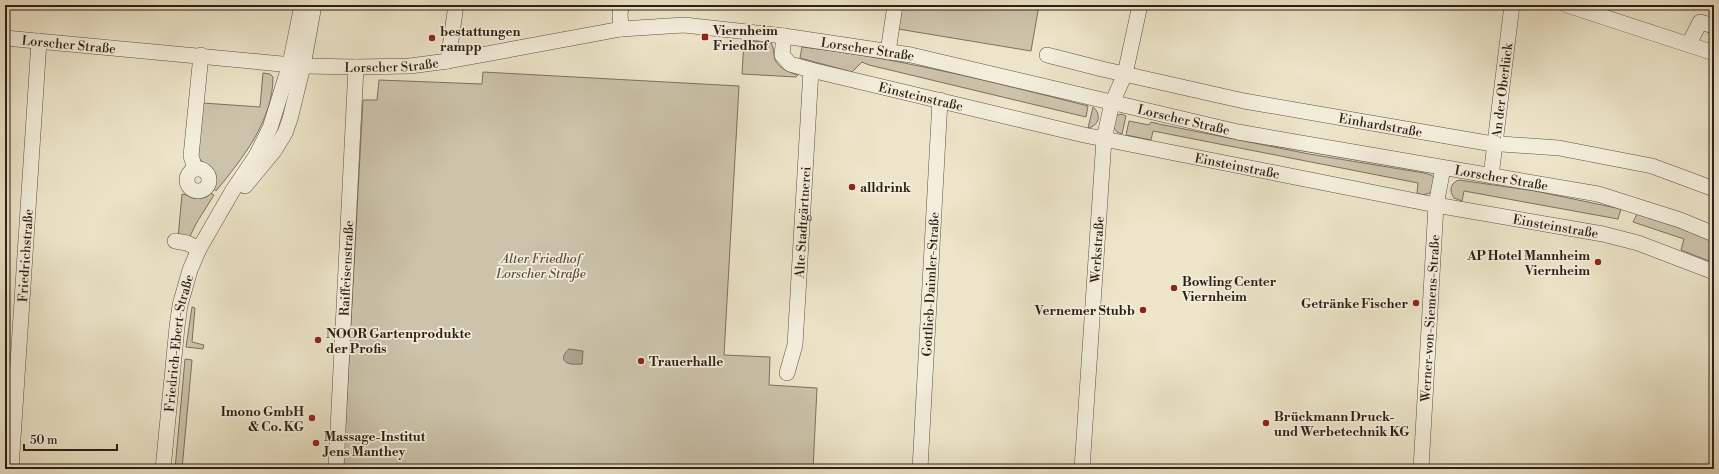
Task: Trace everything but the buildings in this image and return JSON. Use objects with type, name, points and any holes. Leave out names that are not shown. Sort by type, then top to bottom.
[{"type":"street","points":[[293,5],[287,39],[297,65]]},
{"type":"street","points":[[297,65],[302,5]]},
{"type":"street","points":[[297,65],[314,5]]},
{"type":"street","points":[[448,62],[456,5]]},
{"type":"street","points":[[621,29],[620,13],[622,5]]},
{"type":"street","points":[[888,52],[895,5]]},
{"type":"street","name":"Werkstraße","points":[[1082,469],[1104,139],[1112,103],[1125,74],[1140,5]]},
{"type":"street","name":"An der Oberlück","points":[[1491,176],[1512,5]]},
{"type":"street","points":[[1568,5],[1714,53]]},
{"type":"street","points":[[1689,44],[1700,22],[1714,26]]},
{"type":"street","name":"Lorscher Straße","points":[[5,38],[297,65],[356,67],[410,66],[448,62],[621,29],[684,25],[784,36],[911,55],[1238,132],[1598,194],[1680,220],[1714,234]]},
{"type":"street","name":"Einsteinstraße","points":[[784,36],[782,55],[790,64],[811,70],[1104,139],[1436,205],[1603,234],[1638,244],[1714,272]]},
{"type":"street","name":"Friedrichstraße","points":[[11,469],[39,42]]},
{"type":"street","points":[[195,169],[191,156],[200,55]]},
{"type":"street","name":"Einhardstraße","points":[[1047,55],[1244,101],[1496,144],[1559,148],[1652,166],[1714,189]]},
{"type":"street","name":"Friedrich-Ebert-Straße","points":[[163,469],[174,350],[180,305],[190,270],[213,223],[263,143],[297,65]]},
{"type":"street","name":"Raiffeisenstraße","points":[[336,469],[356,67]]},
{"type":"street","name":"Alte Stadtgärtnerei","points":[[787,373],[795,345],[811,70]]},
{"type":"street","name":"Gottlieb-Daimler-Straße","points":[[920,469],[940,100]]},
{"type":"street","name":"Werner-von-Siemens-Straße","points":[[1421,469],[1436,205],[1443,168]]},
{"type":"street","points":[[175,241],[187,243],[199,249]]},
{"type":"green space","points":[[902,5],[1039,5],[1031,51],[898,29]]},
{"type":"green space","points":[[744,40],[771,43],[775,59],[779,66],[786,71],[798,75],[796,77],[742,74]]},
{"type":"green space","points":[[802,47],[874,57],[1017,88],[1088,106],[1086,117],[869,65],[862,62],[852,72],[800,58]]},
{"type":"green space","name":"Alter Friedhof Lorscher Straße","points":[[483,72],[739,86],[724,355],[770,357],[769,385],[817,388],[813,469],[343,469],[363,100],[377,100],[379,80],[482,84]]},
{"type":"green space","points":[[263,73],[270,74],[273,77],[272,93],[268,109],[254,138],[236,166],[216,191],[213,188],[213,173],[209,167],[197,157],[203,103],[260,107]]},
{"type":"green space","points":[[1093,107],[1098,113],[1098,119],[1095,125],[1088,128]]},
{"type":"green space","points":[[1122,114],[1126,116],[1122,134],[1117,132],[1114,128],[1114,119],[1118,115]]},
{"type":"green space","points":[[1129,121],[1149,125],[1151,122],[1309,154],[1424,173],[1435,178],[1433,192],[1423,195],[1417,193],[1418,183],[1153,131],[1151,140],[1126,135]]},
{"type":"green space","points":[[1459,180],[1535,191],[1621,209],[1618,219],[1464,191],[1462,201],[1454,198],[1451,190],[1452,185]]},
{"type":"green space","points":[[210,193],[214,195],[197,222],[188,240],[178,238],[182,194],[199,198]]},
{"type":"green space","points":[[1637,214],[1683,229],[1714,242],[1714,263],[1681,250],[1684,239],[1633,222]]},
{"type":"green space","points":[[192,307],[195,308],[192,342],[204,345],[203,349],[186,347]]},
{"type":"green space","points":[[185,359],[192,360],[182,469],[175,469]]},
{"type":"shaded area","points":[[569,349],[583,351],[582,364],[571,364],[564,360],[564,354]]},
{"type":"place","name":"Viernheim Friedhof","points":[[705,37]]},
{"type":"place","name":"bestattungen rampp","points":[[432,38]]},
{"type":"place","name":"alldrink","points":[[852,187]]},
{"type":"place","name":"AP Hotel Mannheim Viernheim","points":[[1598,262]]},
{"type":"place","name":"Bowling Center Viernheim","points":[[1174,288]]},
{"type":"place","name":"Getränke Fischer","points":[[1416,303]]},
{"type":"place","name":"Vernemer Stubb","points":[[1143,310]]},
{"type":"place","name":"NOOR Gartenprodukte der Profis","points":[[318,340]]},
{"type":"place","name":"Trauerhalle","points":[[641,361]]},
{"type":"place","name":"Imono GmbH & Co. KG","points":[[312,418]]},
{"type":"place","name":"Brückmann Druck- und Werbetechnik KG","points":[[1266,423]]},
{"type":"place","name":"Massage-Institut Jens Manthey","points":[[316,443]]}]
